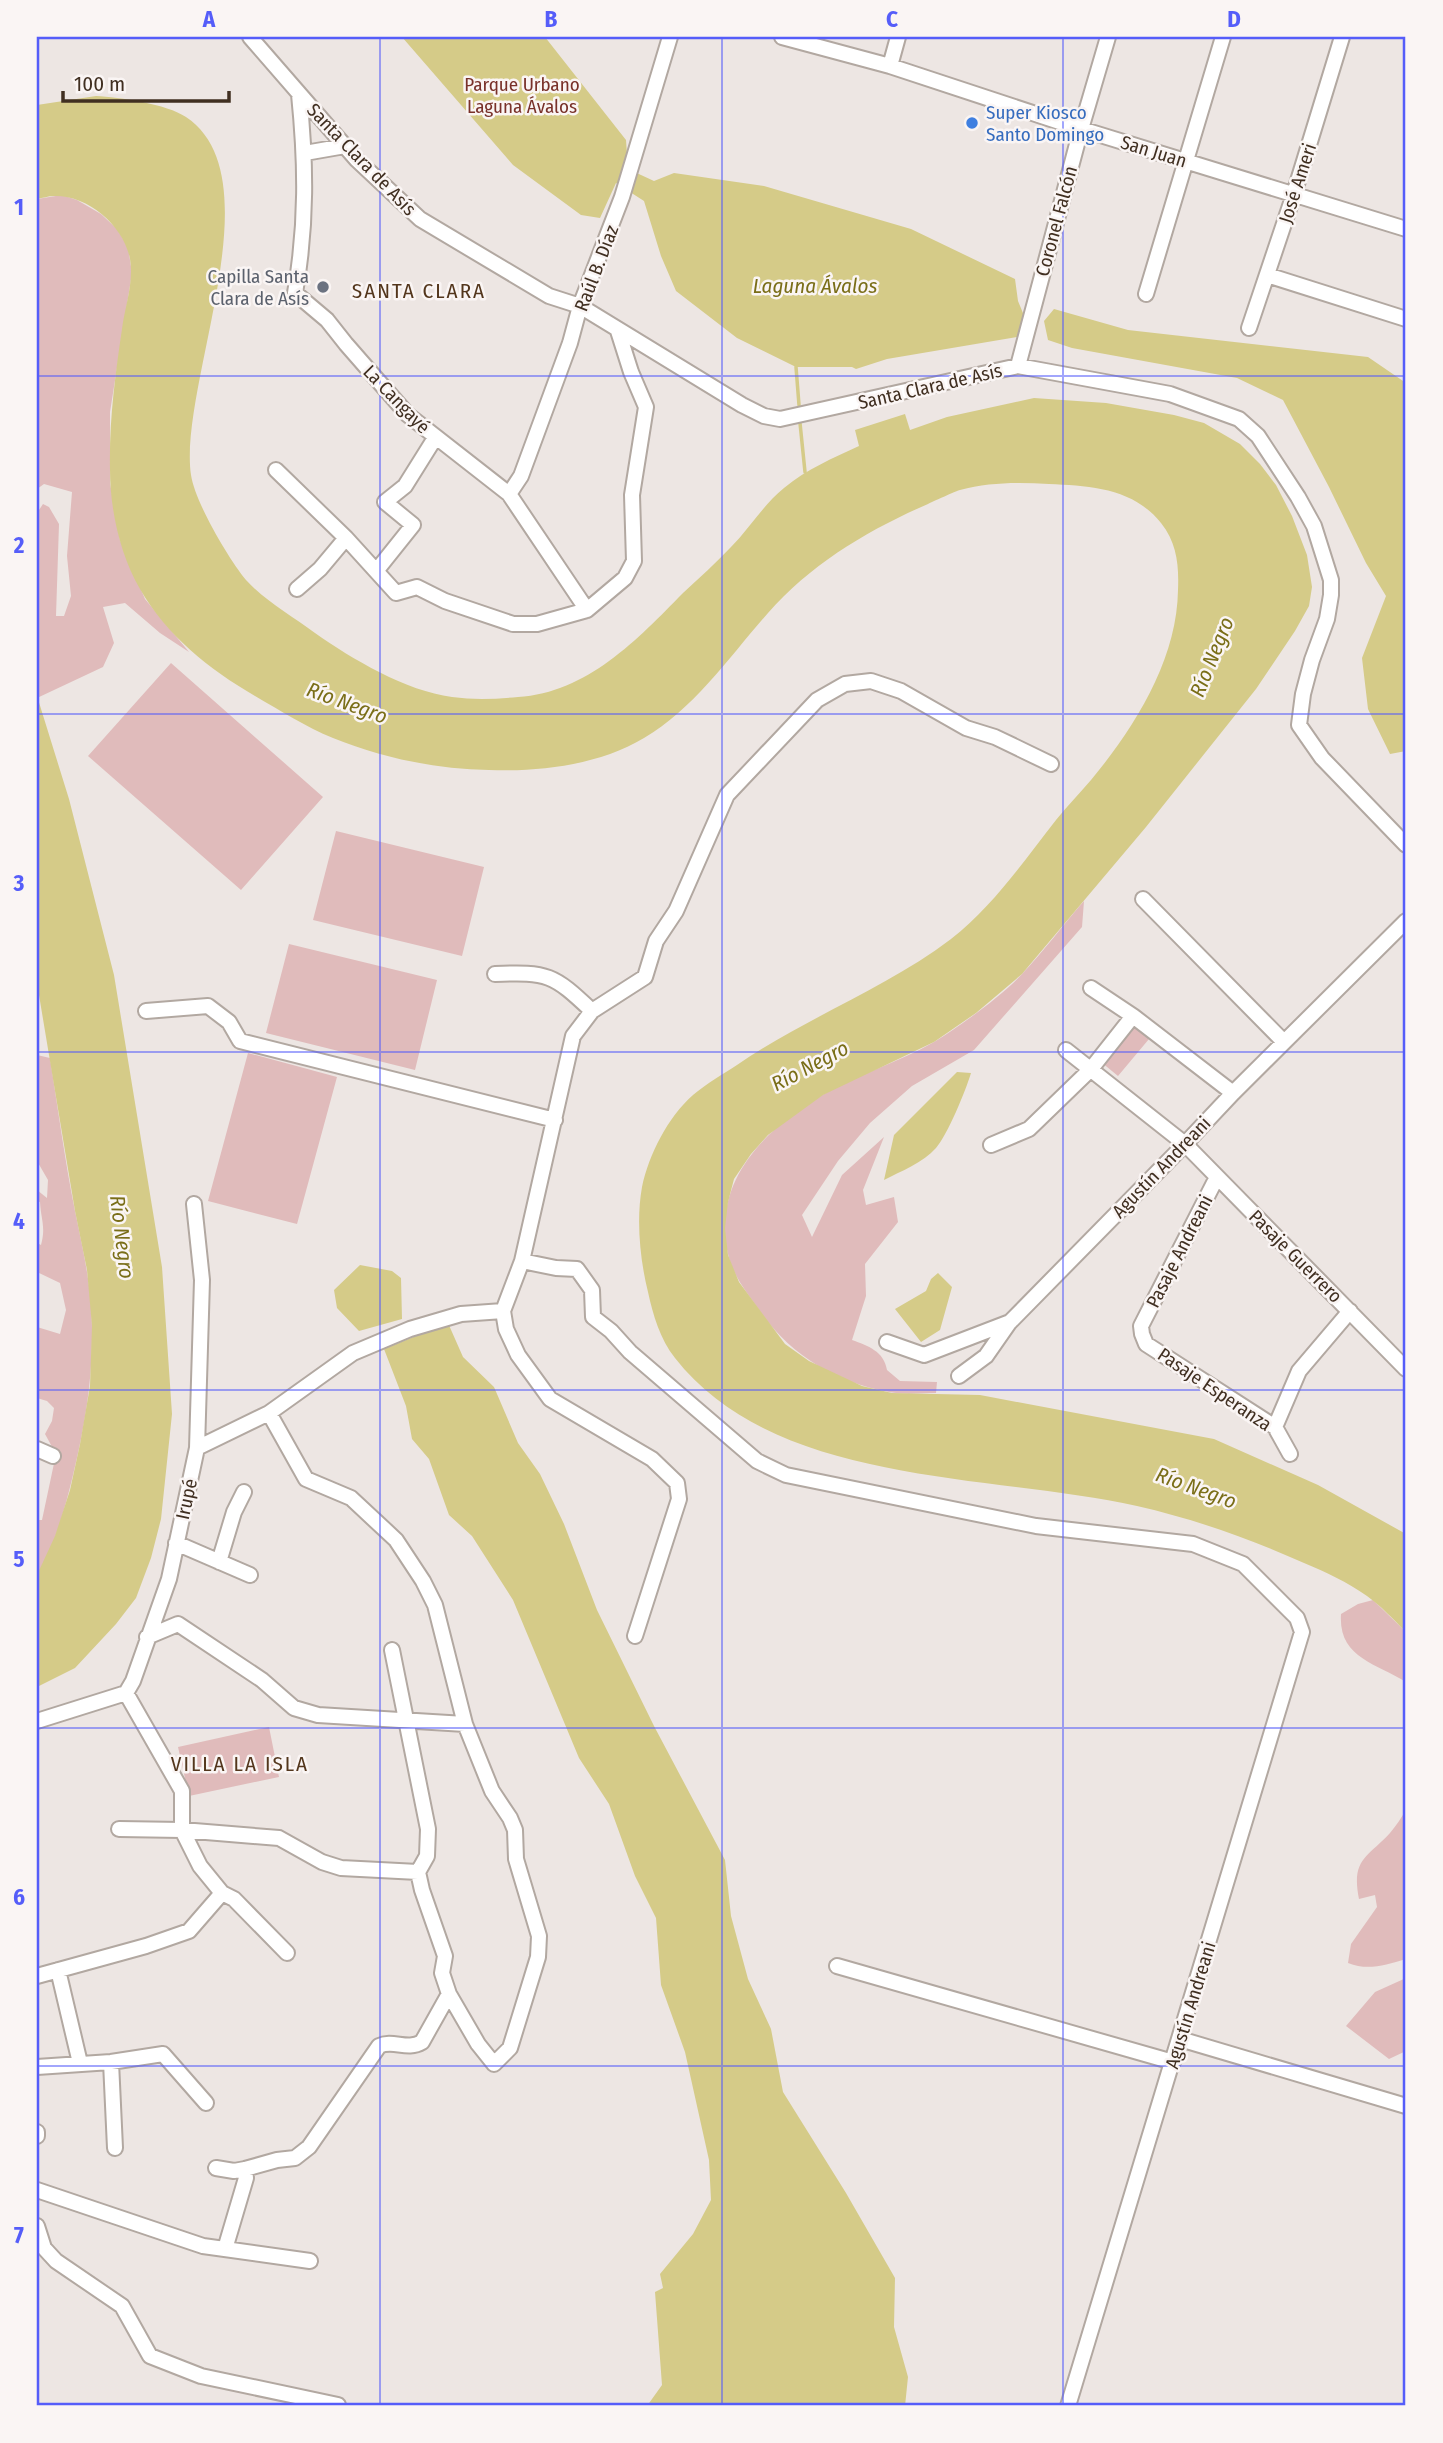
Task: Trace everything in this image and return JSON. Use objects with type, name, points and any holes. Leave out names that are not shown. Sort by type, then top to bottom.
[{"type":"street","name":"Santa Clara de Asís","points":[[250,37],[345,146],[420,219],[549,296],[580,306],[751,411],[780,419],[1018,366],[1170,394],[1238,419],[1258,436],[1286,477],[1314,526],[1331,580],[1327,619],[1312,660],[1298,725],[1322,758],[1406,845]]},
{"type":"street","name":"Raúl B. Díaz","points":[[509,494],[521,476],[570,343],[580,306],[622,197],[670,37]]},
{"type":"street","name":"San Juan","points":[[782,37],[890,66],[1081,129],[1406,229]]},
{"type":"street","points":[[890,66],[898,37]]},
{"type":"street","name":"Coronel Falcón","points":[[1018,366],[1108,37]]},
{"type":"street","points":[[1146,293],[1223,37]]},
{"type":"street","name":"José Ameri","points":[[1250,328],[1342,37]]},
{"type":"street","name":"La Cangayé","points":[[299,94],[305,153],[303,246],[295,293],[327,320],[408,415],[509,494],[587,610]]},
{"type":"street","points":[[305,153],[345,146]]},
{"type":"street","points":[[1266,275],[1406,319]]},
{"type":"street","points":[[276,470],[346,538],[396,593],[417,587],[445,601],[513,624],[537,624],[587,610],[625,578],[634,561],[632,495],[646,407],[618,331]]},
{"type":"street","points":[[377,570],[413,525],[385,502],[405,486],[435,438]]},
{"type":"street","points":[[297,589],[320,569],[346,538]]},
{"type":"street","points":[[635,1636],[679,1499],[677,1483],[652,1459],[550,1399],[518,1356],[506,1329],[503,1311],[522,1261],[573,1036],[592,1011],[645,977],[656,941],[676,911],[727,795],[817,700],[845,684],[871,681],[901,691],[966,728],[995,737],[1051,764]]},
{"type":"street","points":[[1143,899],[1284,1042]]},
{"type":"street","name":"Agustín Andreani","points":[[887,1342],[924,1355],[1010,1322],[1233,1093],[1406,921]]},
{"type":"street","points":[[495,974],[534,972],[553,978],[592,1011]]},
{"type":"street","points":[[1091,988],[1133,1016],[1233,1093]]},
{"type":"street","points":[[146,1011],[208,1006],[229,1022],[240,1041],[555,1120]]},
{"type":"street","points":[[991,1145],[1029,1129],[1091,1069],[1133,1016]]},
{"type":"street","name":"Pasaje Guerrero","points":[[1066,1050],[1185,1144],[1406,1369]]},
{"type":"street","name":"Pasaje Andreani","points":[[1141,1326],[1217,1177]]},
{"type":"street","name":"Irupé","points":[[126,1693],[133,1681],[169,1579],[197,1448],[202,1280],[194,1204]]},
{"type":"street","name":"Agustín Andreani","points":[[522,1261],[577,1269],[592,1290],[593,1317],[757,1461],[786,1475],[1036,1526],[1193,1544],[1243,1564],[1297,1618],[1302,1632],[1068,2406]]},
{"type":"street","points":[[197,1448],[269,1413],[353,1353],[410,1329],[461,1314],[503,1311]]},
{"type":"street","points":[[1275,1427],[1299,1371],[1350,1311]]},
{"type":"street","points":[[959,1376],[986,1356],[1010,1322]]},
{"type":"street","name":"Pasaje Esperanza","points":[[1141,1326],[1146,1344],[1275,1427],[1290,1454]]},
{"type":"street","points":[[269,1413],[306,1479],[351,1498],[396,1540],[423,1581],[438,1617],[464,1724],[492,1791],[515,1830],[516,1859],[539,1936],[538,1957],[510,2048],[494,2064],[478,2044],[449,1994],[442,1973],[445,1956],[418,1872],[427,1856],[428,1829],[392,1650]]},
{"type":"street","points":[[37,1448],[53,1456]]},
{"type":"street","points":[[219,1562],[234,1512],[244,1492]]},
{"type":"street","points":[[176,1543],[250,1575]]},
{"type":"street","points":[[147,1637],[178,1624],[262,1680],[294,1708],[318,1715],[464,1724]]},
{"type":"street","points":[[37,1721],[126,1693],[182,1791],[182,1830],[200,1866],[222,1893],[234,1899],[287,1953]]},
{"type":"street","points":[[119,1829],[182,1830],[279,1838],[322,1862],[341,1868],[418,1872]]},
{"type":"street","points":[[37,1976],[146,1946],[189,1931],[222,1893]]},
{"type":"street","points":[[837,1966],[1173,2062]]},
{"type":"street","points":[[58,1970],[80,2063]]},
{"type":"street","points":[[216,2168],[234,2171],[295,2158],[309,2147],[379,2046],[386,2043],[403,2047],[415,2046],[422,2042],[449,1994]]},
{"type":"street","points":[[1180,2039],[1406,2106]]},
{"type":"street","points":[[37,2067],[111,2062],[163,2054],[206,2103]]},
{"type":"street","points":[[111,2062],[115,2148]]},
{"type":"street","points":[[225,2249],[246,2178],[246,2169]]},
{"type":"street","points":[[37,2190],[203,2246],[310,2261]]},
{"type":"street","points":[[37,2226],[44,2248],[56,2261],[122,2306],[150,2356],[201,2376],[338,2405]]},
{"type":"shaded area","points":[[62,195],[101,214],[117,229],[128,247],[132,273],[110,412],[110,483],[120,540],[145,599],[189,652],[160,633],[125,603],[103,607],[114,643],[103,667],[37,698],[37,513],[43,504],[49,507],[59,524],[56,616],[64,616],[71,596],[67,556],[72,492],[44,484],[37,489],[37,199]]},
{"type":"shaded area","points":[[171,663],[323,797],[241,890],[88,756]]},
{"type":"shaded area","points":[[336,831],[484,867],[462,956],[313,920]]},
{"type":"shaded area","points":[[1084,901],[1082,927],[974,1050],[912,1086],[870,1123],[838,1161],[802,1215],[812,1237],[842,1175],[884,1137],[863,1190],[866,1205],[894,1197],[898,1222],[865,1264],[866,1296],[852,1340],[879,1354],[887,1370],[900,1381],[937,1382],[936,1393],[889,1392],[870,1388],[834,1374],[787,1343],[762,1314],[738,1278],[728,1254],[725,1228],[728,1203],[736,1180],[748,1159],[764,1140],[803,1108],[837,1087],[934,1042],[992,1001],[1030,965]]},
{"type":"shaded area","points":[[289,944],[437,980],[415,1070],[266,1033]]},
{"type":"shaded area","points":[[1132,1025],[1149,1039],[1118,1076],[1101,1062]]},
{"type":"shaded area","points":[[248,1053],[337,1077],[297,1224],[208,1201]]},
{"type":"shaded area","points":[[37,1055],[50,1058],[86,1269],[92,1346],[85,1420],[67,1501],[49,1552],[37,1575],[37,1520],[42,1520],[56,1454],[45,1434],[52,1421],[54,1408],[47,1401],[37,1398],[37,1327],[60,1334],[66,1310],[60,1283],[37,1272],[37,1243],[41,1245],[43,1228],[37,1190],[47,1198],[48,1180],[37,1161]]},
{"type":"shaded area","points":[[1373,1600],[1406,1632],[1406,1682],[1371,1664],[1352,1650],[1346,1641],[1341,1614],[1358,1604]]},
{"type":"shaded area","points":[[269,1727],[279,1777],[189,1796],[178,1747]]},
{"type":"shaded area","points":[[1406,1810],[1406,1959],[1370,1967],[1348,1963],[1351,1944],[1377,1907],[1375,1895],[1359,1899],[1359,1867]]},
{"type":"shaded area","points":[[1406,1978],[1406,2051],[1389,2059],[1346,2026],[1375,1992]]},
{"type":"water","name":"Laguna Ávalos","points":[[402,37],[545,37],[626,140],[628,169],[654,181],[674,173],[764,186],[911,229],[1015,279],[1018,301],[1025,318],[1017,337],[887,359],[856,369],[796,367],[737,338],[676,291],[661,256],[644,201],[616,183],[600,218],[581,215],[513,165]]},
{"type":"water","name":"Río Negro","points":[[96,96],[155,105],[186,117],[212,146],[223,186],[224,234],[218,286],[191,437],[191,475],[213,529],[246,580],[270,602],[346,653],[398,681],[434,694],[460,698],[510,698],[567,686],[589,674],[610,661],[648,628],[738,540],[784,488],[811,470],[859,446],[855,430],[905,414],[910,430],[947,417],[1034,398],[1106,403],[1204,423],[1240,444],[1260,464],[1276,485],[1292,516],[1307,555],[1312,587],[1309,606],[1256,689],[1146,827],[1022,974],[976,1013],[934,1042],[823,1095],[768,1135],[734,1179],[725,1228],[728,1255],[739,1282],[785,1344],[809,1361],[862,1386],[892,1393],[980,1395],[1214,1439],[1318,1485],[1406,1534],[1406,1632],[1372,1600],[1336,1578],[1264,1546],[1201,1523],[1137,1506],[1079,1495],[889,1468],[827,1453],[769,1431],[718,1400],[675,1358],[658,1327],[645,1280],[639,1226],[642,1187],[649,1162],[675,1114],[703,1087],[763,1048],[926,957],[967,926],[1007,882],[1123,738],[1162,667],[1176,616],[1177,563],[1171,538],[1161,523],[1138,502],[1096,488],[1004,483],[954,492],[862,537],[822,564],[785,595],[710,681],[679,712],[644,738],[589,761],[528,770],[469,769],[390,757],[333,738],[238,686],[190,650],[151,606],[127,562],[114,516],[110,452],[115,382],[130,285],[130,259],[112,224],[91,207],[67,197],[37,199],[37,105]]},
{"type":"water","points":[[1054,309],[1128,330],[1368,357],[1406,383],[1406,751],[1390,754],[1368,709],[1362,658],[1386,596],[1366,563],[1283,400],[1237,378],[1072,348],[1048,340],[1044,321]]},
{"type":"water","name":"Río Negro","points":[[37,696],[69,799],[114,975],[162,1267],[172,1414],[161,1519],[151,1558],[136,1598],[75,1668],[37,1687],[37,1575],[55,1536],[70,1490],[90,1386],[92,1326],[87,1270],[37,983]]},
{"type":"water","points":[[957,1072],[971,1073],[956,1112],[936,1148],[925,1158],[884,1180],[894,1135]]},
{"type":"water","points":[[360,1265],[392,1271],[401,1278],[402,1319],[359,1331],[337,1308],[334,1290]]},
{"type":"water","points":[[938,1273],[952,1287],[940,1330],[921,1342],[895,1309],[926,1291],[931,1279]]},
{"type":"water","points":[[448,1323],[463,1357],[494,1387],[518,1443],[540,1474],[564,1524],[597,1610],[654,1726],[725,1860],[731,1916],[748,1979],[771,2029],[783,2092],[895,2278],[894,2327],[908,2377],[905,2406],[647,2406],[662,2385],[655,2292],[663,2288],[660,2274],[693,2234],[711,2200],[709,2160],[685,2052],[661,1985],[656,1918],[635,1876],[609,1804],[579,1758],[513,1600],[472,1536],[449,1515],[429,1459],[412,1439],[406,1406],[384,1349]]},
{"type":"waterway","points":[[796,367],[799,405]]},
{"type":"waterway","points":[[800,423],[805,472]]},
{"type":"place","name":"Super Kiosco Santo Domingo","points":[[972,123]]},
{"type":"place","name":"Capilla Santa Clara de Asís","points":[[323,287]]},
{"type":"district","name":"SANTA CLARA","points":[[419,291]]},
{"type":"district","name":"VILLA LA ISLA","points":[[240,1764]]},
{"type":"park label","name":"Parque Urbano Laguna Ávalos","points":[[522,95]]}]
